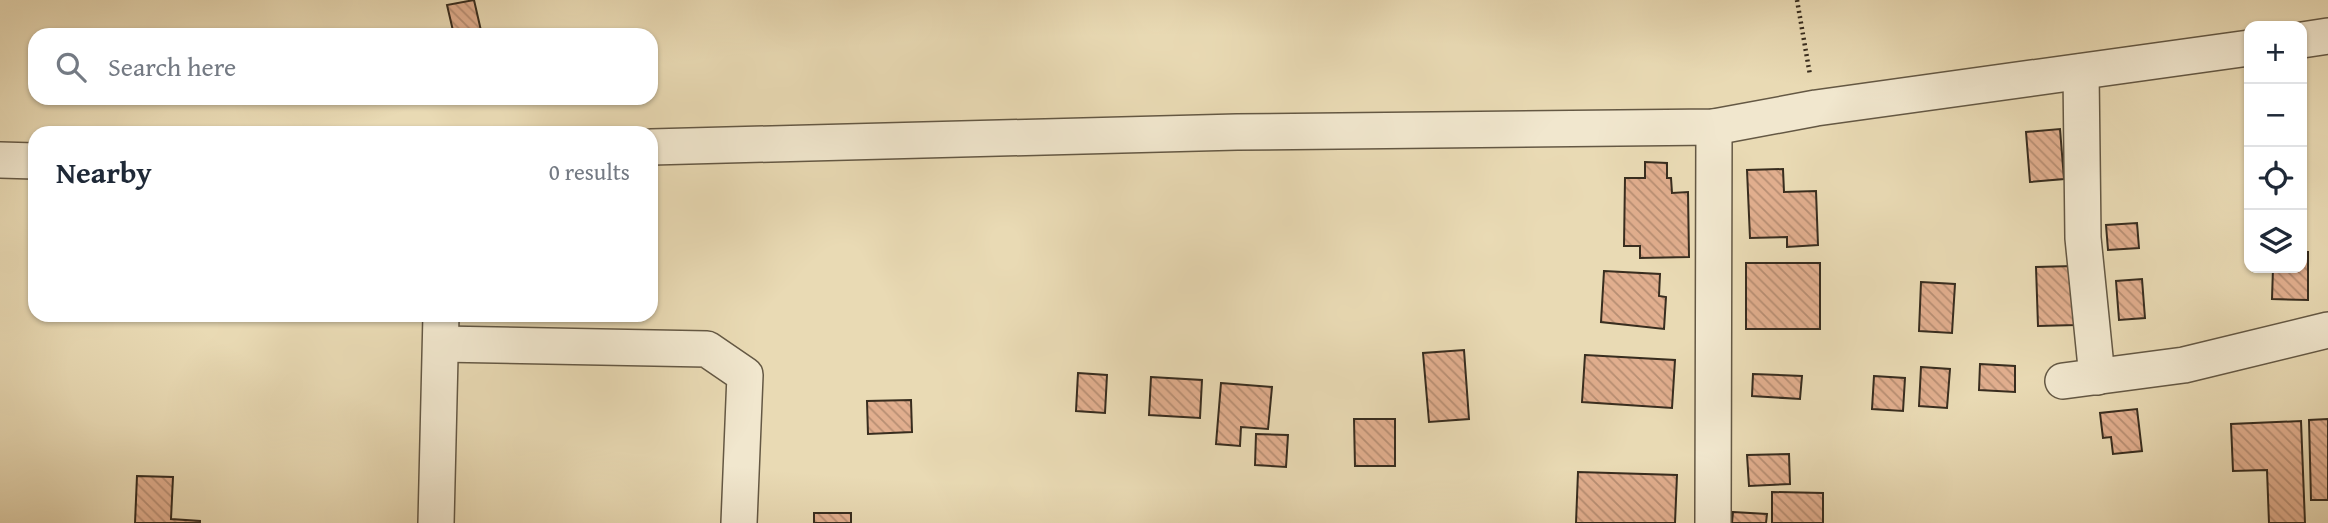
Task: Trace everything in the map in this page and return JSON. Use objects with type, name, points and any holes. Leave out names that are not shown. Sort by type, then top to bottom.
[{"type":"street","points":[[2307,39],[2328,36]]},
{"type":"street","points":[[658,147],[1237,132],[1714,127],[1816,108],[2244,49]]},
{"type":"street","points":[[2081,72],[2083,238],[2080,379],[2184,365],[2328,330]]},
{"type":"street","points":[[1713,523],[1714,127]]},
{"type":"street","points":[[0,160],[28,161]]},
{"type":"street","points":[[436,523],[441,330],[707,348],[745,375],[739,523]]},
{"type":"path","points":[[1797,0],[1816,108]]},
{"type":"building","points":[[474,0],[480,28],[452,28],[447,5]]},
{"type":"building","points":[[2060,129],[2064,179],[2030,182],[2026,132]]},
{"type":"building","points":[[1645,162],[1667,163],[1667,178],[1671,178],[1672,193],[1688,192],[1689,257],[1640,258],[1640,246],[1624,246],[1625,178],[1645,178]]},
{"type":"building","points":[[1783,169],[1784,192],[1816,191],[1818,245],[1787,247],[1787,237],[1750,238],[1747,170]]},
{"type":"building","points":[[2137,223],[2139,248],[2108,250],[2106,225]]},
{"type":"building","points":[[2308,252],[2308,300],[2272,299],[2273,273],[2307,273]]},
{"type":"building","points":[[1746,263],[1820,263],[1820,329],[1746,329]]},
{"type":"building","points":[[2073,266],[2076,325],[2038,326],[2036,267]]},
{"type":"building","points":[[1604,271],[1660,274],[1659,296],[1666,297],[1664,329],[1601,322]]},
{"type":"building","points":[[2142,279],[2145,318],[2119,320],[2116,281]]},
{"type":"building","points":[[1921,282],[1955,284],[1952,333],[1919,331]]},
{"type":"building","points":[[1464,350],[1469,419],[1429,422],[1423,353]]},
{"type":"building","points":[[1585,355],[1675,360],[1672,408],[1582,402]]},
{"type":"building","points":[[1980,364],[2015,366],[2015,392],[1979,390]]},
{"type":"building","points":[[1921,367],[1950,369],[1947,408],[1919,406]]},
{"type":"building","points":[[1078,373],[1107,375],[1105,413],[1076,411]]},
{"type":"building","points":[[1753,374],[1802,376],[1800,399],[1752,396]]},
{"type":"building","points":[[1874,376],[1905,378],[1903,411],[1872,409]]},
{"type":"building","points":[[1151,377],[1202,380],[1200,418],[1149,415]]},
{"type":"building","points":[[1221,383],[1272,387],[1268,429],[1241,427],[1240,446],[1216,444]]},
{"type":"building","points":[[911,400],[912,432],[868,434],[867,401]]},
{"type":"building","points":[[2137,409],[2142,451],[2113,454],[2111,437],[2103,438],[2100,413]]},
{"type":"building","points":[[1354,419],[1395,419],[1395,466],[1355,466]]},
{"type":"building","points":[[2328,419],[2328,500],[2311,500],[2309,420]]},
{"type":"building","points":[[2301,421],[2305,523],[2269,523],[2267,470],[2233,471],[2231,424]]},
{"type":"building","points":[[1256,434],[1288,435],[1286,467],[1255,465]]},
{"type":"building","points":[[1789,454],[1790,484],[1749,486],[1747,455]]},
{"type":"building","points":[[1578,472],[1677,475],[1675,523],[1576,523]]},
{"type":"building","points":[[137,476],[173,477],[171,519],[200,523],[135,523]]},
{"type":"building","points":[[1772,492],[1823,493],[1823,523],[1772,523]]},
{"type":"building","points":[[1733,512],[1767,514],[1766,523],[1732,523]]},
{"type":"building","points":[[814,513],[851,513],[851,523],[814,523]]}]
